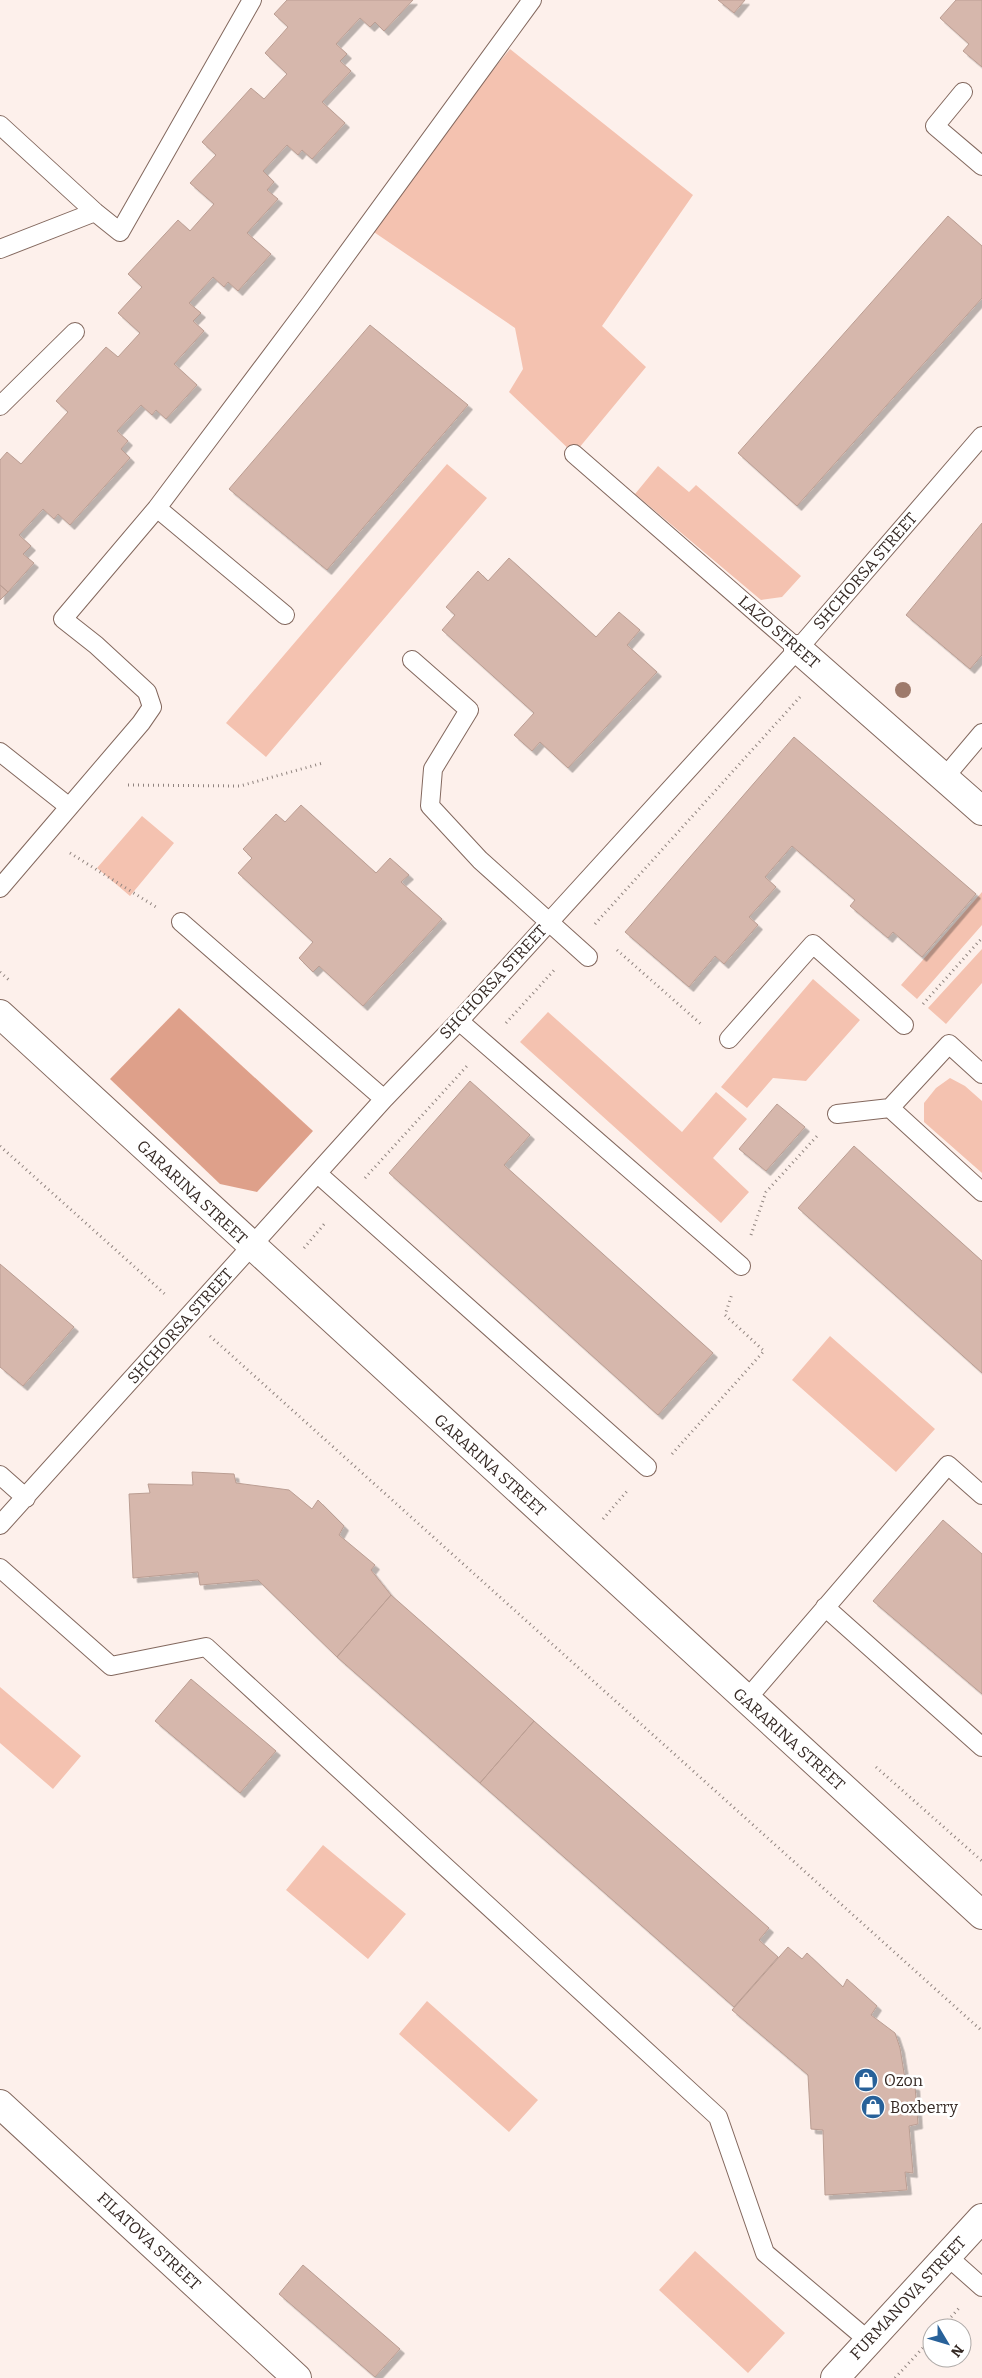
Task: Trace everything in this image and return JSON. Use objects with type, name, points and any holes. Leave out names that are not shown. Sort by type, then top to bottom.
[{"type":"main road","name":"LAZO STREET","points":[[798,649],[982,811]]},
{"type":"main road","name":"GARARINA STREET","points":[[0,1014],[982,1915]]},
{"type":"main road","name":"FILATOVA STREET","points":[[0,2104],[297,2378]]},
{"type":"main road","name":"FURMANOVA STREET","points":[[835,2378],[982,2218]]},
{"type":"lane","points":[[0,125],[95,212],[120,232],[252,0]]},
{"type":"lane","points":[[0,888],[68,806],[141,723],[152,707],[148,692],[96,645],[63,619],[157,508],[311,303],[532,0]]},
{"type":"lane","points":[[963,92],[935,126],[982,166]]},
{"type":"lane","points":[[0,249],[95,212]]},
{"type":"lane","points":[[0,406],[74,332]]},
{"type":"lane","name":"SHCHORSA STREET","points":[[0,1525],[384,1099],[459,1021],[798,649],[982,436]]},
{"type":"lane","name":"LAZO STREET","points":[[574,454],[798,649]]},
{"type":"lane","points":[[157,508],[285,615]]},
{"type":"lane","points":[[412,660],[469,710],[433,769],[430,806],[480,860],[582,952]]},
{"type":"lane","points":[[944,778],[982,733]]},
{"type":"lane","points":[[0,752],[68,806]]},
{"type":"lane","points":[[180,922],[384,1099]]},
{"type":"lane","points":[[729,1039],[813,944],[904,1025]]},
{"type":"lane","points":[[459,1021],[741,1266]]},
{"type":"lane","points":[[837,1114],[890,1108],[949,1044],[982,1074]]},
{"type":"lane","points":[[890,1108],[982,1192]]},
{"type":"lane","points":[[318,1174],[647,1467]]},
{"type":"lane","points":[[746,1700],[948,1466],[982,1495]]},
{"type":"lane","points":[[0,1475],[26,1498]]},
{"type":"lane","points":[[0,1568],[111,1666],[206,1646],[718,2117],[765,2253],[869,2341]]},
{"type":"lane","points":[[826,1607],[982,1747]]},
{"type":"lane","points":[[947,2256],[982,2287]]},
{"type":"path","points":[[592,928],[805,691]]},
{"type":"path","points":[[87,785],[240,786],[323,763]]},
{"type":"path","points":[[44,836],[180,922]]},
{"type":"path","points":[[918,1010],[982,938]]},
{"type":"path","points":[[302,1251],[346,1199],[486,1045],[582,952]]},
{"type":"path","points":[[601,1521],[647,1467],[667,1459],[764,1351],[725,1315],[766,1192],[837,1114]]},
{"type":"path","points":[[0,1146],[982,2031]]},
{"type":"path","points":[[896,2378],[922,2349]]},
{"type":"shaded area","points":[[510,49],[693,195],[602,326],[646,367],[574,454],[509,392],[523,369],[515,328],[365,226]]},
{"type":"shaded area","points":[[447,464],[487,498],[266,757],[226,723]]},
{"type":"shaded area","points":[[658,466],[689,492],[696,485],[801,576],[782,597],[761,600],[635,494]]},
{"type":"shaded area","points":[[142,816],[174,843],[130,896],[97,868]]},
{"type":"shaded area","points":[[982,892],[982,925],[917,999],[901,985]]},
{"type":"shaded area","points":[[982,949],[982,983],[946,1024],[928,1008]]},
{"type":"shaded area","points":[[813,979],[860,1020],[806,1081],[773,1078],[747,1108],[721,1087]]},
{"type":"shaded area","points":[[179,1008],[313,1131],[257,1192],[220,1184],[110,1079]]},
{"type":"shaded area","points":[[548,1012],[682,1132],[716,1092],[747,1119],[713,1158],[749,1192],[721,1223],[520,1042]]},
{"type":"shaded area","points":[[950,1078],[965,1086],[982,1101],[982,1173],[924,1122],[924,1103],[936,1088]]},
{"type":"shaded area","points":[[830,1336],[935,1429],[896,1472],[792,1380]]},
{"type":"shaded area","points":[[0,1687],[81,1756],[53,1789],[0,1743]]},
{"type":"shaded area","points":[[323,1845],[406,1914],[368,1959],[286,1890]]},
{"type":"shaded area","points":[[427,2001],[538,2100],[509,2132],[399,2034]]},
{"type":"shaded area","points":[[695,2251],[785,2333],[748,2373],[659,2290]]},
{"type":"building","points":[[287,0],[413,0],[384,31],[375,22],[370,27],[360,18],[336,44],[347,54],[340,61],[351,71],[322,102],[345,123],[312,159],[302,150],[298,155],[287,145],[263,171],[274,182],[267,190],[278,199],[247,233],[271,254],[238,291],[228,282],[224,287],[213,277],[189,303],[201,313],[193,321],[204,331],[174,364],[197,385],[166,419],[156,410],[152,415],[141,405],[117,431],[128,441],[121,449],[130,458],[70,525],[58,514],[54,519],[43,509],[19,535],[31,546],[23,554],[34,563],[8,592],[0,585],[0,460],[7,452],[21,464],[68,412],[56,401],[106,347],[118,357],[140,333],[118,313],[142,287],[128,274],[178,220],[190,231],[214,204],[190,183],[216,155],[202,142],[251,88],[264,99],[287,74],[265,53],[288,27],[274,14]]},
{"type":"building","points":[[718,0],[745,0],[734,13]]},
{"type":"building","points":[[956,0],[982,0],[982,67],[963,51],[969,44],[940,18]]},
{"type":"building","points":[[948,216],[982,246],[982,298],[797,506],[738,453]]},
{"type":"building","points":[[370,325],[468,405],[327,570],[229,489]]},
{"type":"building","points":[[982,523],[982,655],[970,669],[906,615]]},
{"type":"building","points":[[509,558],[596,637],[619,612],[640,630],[627,645],[657,672],[568,768],[540,742],[532,751],[514,735],[534,713],[442,630],[455,615],[446,607],[478,571],[488,581]]},
{"type":"building","points":[[0,585],[8,592],[0,600]]},
{"type":"building","points":[[794,737],[976,894],[922,957],[893,932],[888,938],[850,906],[855,900],[792,846],[765,877],[776,887],[749,917],[758,925],[724,964],[715,956],[689,987],[625,932]]},
{"type":"building","points":[[301,805],[376,873],[390,858],[409,875],[401,882],[442,919],[363,1006],[319,966],[313,972],[299,958],[313,942],[238,873],[252,858],[243,849],[276,814],[285,822]]},
{"type":"building","points":[[470,1081],[530,1135],[504,1165],[713,1353],[658,1415],[389,1173]]},
{"type":"building","points":[[777,1104],[805,1127],[766,1171],[739,1149]]},
{"type":"building","points":[[854,1146],[982,1261],[982,1373],[798,1208]]},
{"type":"building","points":[[0,1264],[74,1327],[23,1386],[0,1367]]},
{"type":"building","points":[[192,1472],[234,1474],[236,1483],[289,1490],[312,1509],[318,1500],[344,1526],[339,1535],[375,1565],[371,1570],[391,1595],[337,1657],[258,1580],[200,1585],[198,1572],[133,1578],[129,1494],[150,1493],[148,1484],[193,1485]]},
{"type":"building","points":[[943,1520],[982,1554],[982,1694],[873,1601]]},
{"type":"building","points":[[391,1595],[534,1721],[480,1783],[337,1657]]},
{"type":"building","points":[[191,1679],[276,1751],[240,1793],[155,1721]]},
{"type":"building","points":[[534,1721],[769,1928],[759,1940],[778,1957],[734,2007],[480,1783]]},
{"type":"building","points":[[788,1947],[802,1959],[807,1953],[843,1987],[847,1979],[877,2006],[871,2015],[895,2033],[900,2048],[906,2085],[915,2086],[918,2124],[909,2126],[913,2173],[905,2172],[907,2190],[825,2195],[823,2130],[811,2129],[808,2075],[732,2010]]},
{"type":"building","points":[[303,2265],[400,2349],[375,2377],[279,2294]]},
{"type":"place","name":"Ozon","points":[[866,2080]]},
{"type":"place","name":"Boxberry","points":[[873,2107]]}]
